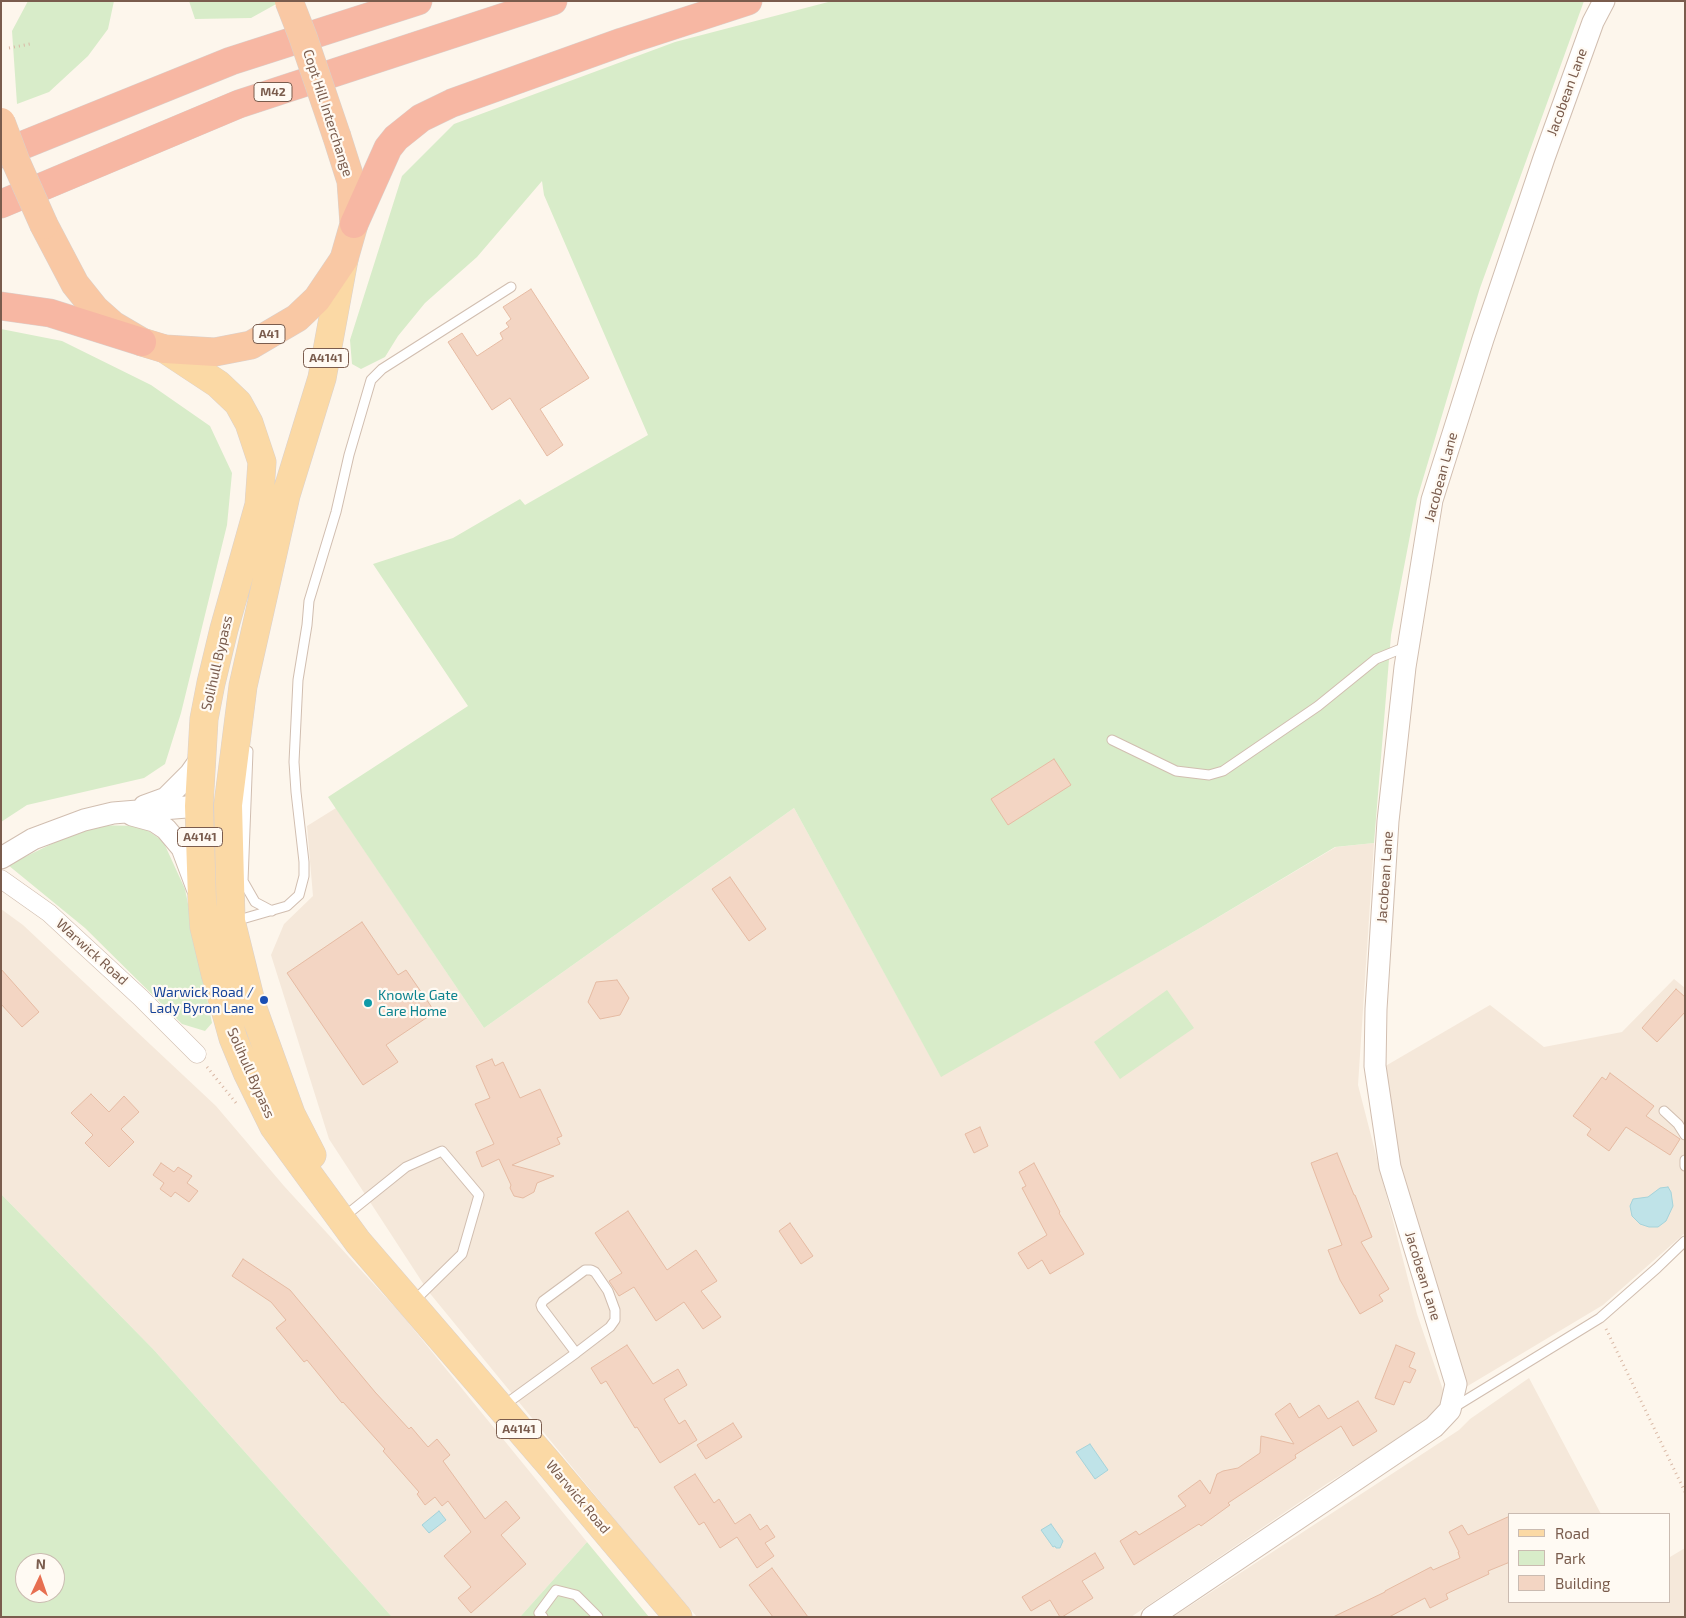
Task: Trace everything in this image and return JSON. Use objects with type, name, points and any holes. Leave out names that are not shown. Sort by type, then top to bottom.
[{"type":"highway","name":"Copt Hill Interchange","points":[[1,122],[16,162],[44,225],[75,284],[95,310],[113,325],[154,345],[215,352],[251,345],[297,318],[317,299],[344,259],[354,224],[351,181],[304,37],[289,1]]},
{"type":"highway","points":[[1,154],[231,61],[418,1]]},
{"type":"highway","name":"M42","points":[[1,204],[238,104],[553,1]]},
{"type":"highway","points":[[354,224],[388,148],[396,138],[421,118],[452,103],[604,48],[748,1]]},
{"type":"highway","points":[[1,306],[50,313],[154,345]]},
{"type":"main road","name":"A4141","points":[[241,746],[243,686],[286,495],[322,378],[344,259]]},
{"type":"main road","name":"Solihull Bypass","points":[[154,345],[218,384],[238,403],[249,423],[262,462],[259,504],[211,683],[204,719],[199,806],[215,914],[252,1006],[290,1114],[358,1242]]},
{"type":"main road","points":[[199,806],[211,797],[216,786],[219,743],[239,653],[259,612]]},
{"type":"main road","name":"Solihull Bypass","points":[[241,746],[228,805],[215,914],[204,927],[233,1038],[247,1072],[274,1127],[358,1242]]},
{"type":"main road","name":"Warwick Road","points":[[358,1242],[501,1407],[678,1617]]},
{"type":"street","name":"Jacobean Lane","points":[[1450,1410],[1456,1384],[1390,1167],[1375,1066],[1376,1009],[1388,821],[1408,646],[1432,500],[1480,348],[1544,158],[1593,22],[1604,1]]},
{"type":"street","points":[[125,813],[166,798],[190,774],[202,757]]},
{"type":"street","points":[[1,858],[33,839],[84,820],[113,813],[199,806]]},
{"type":"street","points":[[125,813],[154,821],[166,829],[182,848],[215,914]]},
{"type":"street","name":"Warwick Road","points":[[1,879],[49,913],[141,998],[197,1054]]},
{"type":"street","points":[[1152,1617],[1419,1438],[1434,1427],[1450,1410]]},
{"type":"lane","points":[[215,914],[272,911],[286,906],[299,895],[304,876],[304,862],[294,762],[298,680],[309,601],[336,512],[349,454],[371,380],[382,369],[511,287]]},
{"type":"lane","points":[[1112,740],[1176,771],[1209,774],[1223,771],[1318,706],[1376,659],[1408,646]]},
{"type":"lane","points":[[243,686],[249,724]]},
{"type":"lane","points":[[241,746],[243,880],[255,902],[272,911]]},
{"type":"lane","points":[[230,993],[233,1038]]},
{"type":"lane","points":[[1664,1111],[1678,1124],[1685,1135]]},
{"type":"lane","points":[[345,1216],[406,1168],[442,1151],[479,1195],[462,1254],[412,1304]]},
{"type":"lane","points":[[1685,1160],[1685,1166]]},
{"type":"lane","points":[[1450,1410],[1600,1318],[1685,1241]]},
{"type":"lane","points":[[501,1407],[576,1353],[610,1327],[615,1320],[615,1310],[608,1291],[595,1272],[590,1270],[585,1270],[543,1301],[541,1305],[576,1353]]},
{"type":"lane","points":[[543,1617],[539,1613],[556,1590],[576,1595],[598,1617]]},
{"type":"path","points":[[9,48],[30,44]]},
{"type":"path","points":[[1600,1318],[1685,1492]]},
{"type":"shaded area","points":[[336,808],[484,1028],[794,808],[941,1076],[1200,928],[1336,847],[1374,843],[1358,1085],[1417,1314],[1443,1390],[1442,1400],[1436,1412],[1412,1431],[1328,1483],[1131,1617],[697,1617],[428,1291],[329,1139],[271,955],[284,924],[313,896],[307,826]]},
{"type":"shaded area","points":[[1,909],[23,925],[216,1106],[284,1186],[402,1315],[587,1542],[520,1617],[392,1617],[154,1350],[1,1194]]},
{"type":"shaded area","points":[[1674,979],[1685,988],[1685,1233],[1603,1305],[1466,1387],[1400,1166],[1382,1068],[1490,1005],[1544,1047],[1622,1032]]},
{"type":"shaded area","points":[[1529,1378],[1600,1513],[1508,1513],[1508,1603],[1671,1603],[1671,1556],[1685,1548],[1685,1617],[1173,1617],[1459,1430],[1470,1419]]},
{"type":"green space","points":[[28,1],[114,1],[108,29],[88,56],[49,92],[17,104],[12,31]]},
{"type":"green space","points":[[189,1],[277,1],[278,3],[251,18],[195,19]]},
{"type":"green space","points":[[832,1],[1584,1],[1480,288],[1417,499],[1391,635],[1374,843],[1335,847],[1200,928],[941,1077],[794,808],[484,1028],[328,797],[468,706],[373,564],[453,538],[520,499],[525,505],[648,435],[544,195],[542,181],[477,257],[425,303],[398,336],[385,357],[361,369],[352,364],[350,340],[402,176],[454,124],[675,42]]},
{"type":"green space","points":[[1,329],[62,341],[151,385],[210,426],[232,473],[227,525],[181,713],[165,764],[144,778],[27,805],[1,822]]},
{"type":"green space","points":[[91,825],[141,826],[163,841],[185,889],[212,1023],[205,1031],[182,1024],[85,928],[8,865]]},
{"type":"green space","points":[[1167,990],[1194,1028],[1120,1079],[1094,1042]]},
{"type":"green space","points":[[1,1194],[154,1350],[392,1617],[1,1617]]},
{"type":"green space","points":[[587,1542],[649,1617],[520,1617]]},
{"type":"water","points":[[1668,1187],[1671,1192],[1673,1206],[1666,1221],[1658,1227],[1640,1224],[1632,1216],[1630,1206],[1633,1199],[1648,1197],[1660,1188]]},
{"type":"water","points":[[1090,1444],[1108,1470],[1095,1479],[1076,1452]]},
{"type":"water","points":[[439,1511],[446,1520],[429,1533],[422,1525]]},
{"type":"water","points":[[1051,1524],[1063,1541],[1060,1548],[1053,1547],[1041,1530]]},
{"type":"building","points":[[531,289],[589,378],[540,409],[563,445],[547,456],[510,398],[492,410],[448,342],[462,333],[477,356],[503,339],[500,333],[509,327],[506,323],[511,319],[503,307]]},
{"type":"building","points":[[1054,759],[1071,785],[1008,825],[991,799]]},
{"type":"building","points":[[730,877],[766,929],[749,941],[712,889]]},
{"type":"building","name":"Knowle Gate Care Home","points":[[362,922],[398,975],[406,970],[435,1012],[386,1045],[398,1062],[363,1085],[287,973]]},
{"type":"building","points":[[1,969],[39,1012],[22,1027],[1,1004]]},
{"type":"building","points":[[617,980],[629,998],[620,1015],[600,1019],[588,1002],[596,982]]},
{"type":"building","points":[[1676,989],[1685,997],[1685,1012],[1657,1042],[1642,1028]]},
{"type":"building","points":[[492,1059],[495,1066],[503,1062],[520,1098],[540,1089],[562,1136],[557,1138],[560,1144],[512,1165],[554,1176],[537,1183],[534,1192],[523,1198],[514,1196],[499,1159],[482,1167],[476,1152],[494,1144],[475,1104],[490,1098],[476,1066]]},
{"type":"building","points":[[1610,1073],[1654,1106],[1646,1116],[1680,1139],[1670,1155],[1626,1127],[1609,1151],[1587,1135],[1591,1129],[1573,1116],[1602,1077],[1606,1080]]},
{"type":"building","points":[[91,1094],[109,1112],[124,1096],[139,1112],[121,1129],[134,1142],[109,1167],[85,1143],[93,1135],[71,1113]]},
{"type":"building","points":[[980,1127],[988,1146],[974,1153],[965,1134]]},
{"type":"building","points":[[1337,1153],[1372,1237],[1361,1242],[1389,1289],[1379,1295],[1383,1301],[1360,1314],[1340,1280],[1328,1250],[1342,1245],[1311,1163]]},
{"type":"building","points":[[161,1163],[174,1172],[178,1167],[192,1176],[187,1183],[198,1191],[189,1202],[175,1192],[171,1197],[160,1189],[164,1183],[153,1175]]},
{"type":"building","points":[[1034,1163],[1059,1213],[1084,1254],[1050,1274],[1042,1260],[1028,1269],[1018,1253],[1047,1235],[1022,1188],[1026,1186],[1019,1172]]},
{"type":"building","points":[[628,1211],[667,1270],[696,1250],[717,1281],[701,1291],[721,1317],[703,1329],[684,1302],[656,1321],[634,1287],[619,1296],[609,1281],[622,1273],[595,1233]]},
{"type":"building","points":[[790,1223],[813,1256],[801,1264],[779,1231]]},
{"type":"building","points":[[243,1259],[290,1290],[375,1392],[409,1429],[411,1427],[428,1447],[437,1439],[450,1455],[443,1461],[485,1519],[506,1501],[520,1518],[501,1535],[526,1564],[471,1613],[458,1598],[471,1587],[444,1556],[471,1532],[448,1501],[442,1506],[435,1497],[425,1505],[417,1494],[419,1492],[383,1451],[385,1449],[342,1403],[307,1360],[304,1362],[276,1328],[286,1320],[271,1302],[232,1276]]},
{"type":"building","points":[[627,1345],[653,1384],[678,1369],[687,1385],[664,1399],[679,1424],[685,1420],[697,1440],[660,1463],[637,1427],[635,1428],[606,1381],[601,1384],[591,1368]]},
{"type":"building","points":[[1396,1345],[1415,1353],[1409,1367],[1416,1370],[1410,1383],[1404,1381],[1394,1405],[1375,1398]]},
{"type":"building","points":[[1358,1401],[1377,1431],[1353,1446],[1341,1426],[1295,1455],[1296,1458],[1228,1503],[1230,1505],[1201,1526],[1199,1524],[1134,1565],[1120,1541],[1136,1531],[1139,1535],[1186,1506],[1178,1496],[1200,1480],[1210,1494],[1217,1474],[1238,1468],[1260,1453],[1261,1436],[1294,1444],[1275,1414],[1290,1403],[1299,1418],[1319,1405],[1328,1419]]},
{"type":"building","points":[[733,1423],[742,1437],[706,1459],[697,1445]]},
{"type":"building","points":[[695,1474],[714,1503],[719,1499],[735,1524],[750,1514],[760,1530],[767,1525],[775,1537],[765,1543],[774,1556],[757,1568],[737,1537],[720,1548],[704,1522],[699,1525],[674,1487]]},
{"type":"building","points":[[1508,1517],[1508,1563],[1488,1571],[1489,1574],[1446,1594],[1448,1599],[1430,1608],[1425,1598],[1389,1617],[1333,1617],[1431,1567],[1433,1570],[1460,1558],[1449,1532],[1462,1525],[1468,1535]]},
{"type":"building","points":[[1095,1553],[1104,1568],[1082,1581],[1093,1598],[1062,1617],[1060,1617],[1050,1600],[1031,1611],[1022,1597]]},
{"type":"building","points":[[772,1568],[808,1617],[773,1617],[749,1585]]},
{"type":"place","name":"Warwick Road / Lady Byron Lane","points":[[264,1000]]},
{"type":"place","name":"Knowle Gate Care Home","points":[[368,1003]]}]
